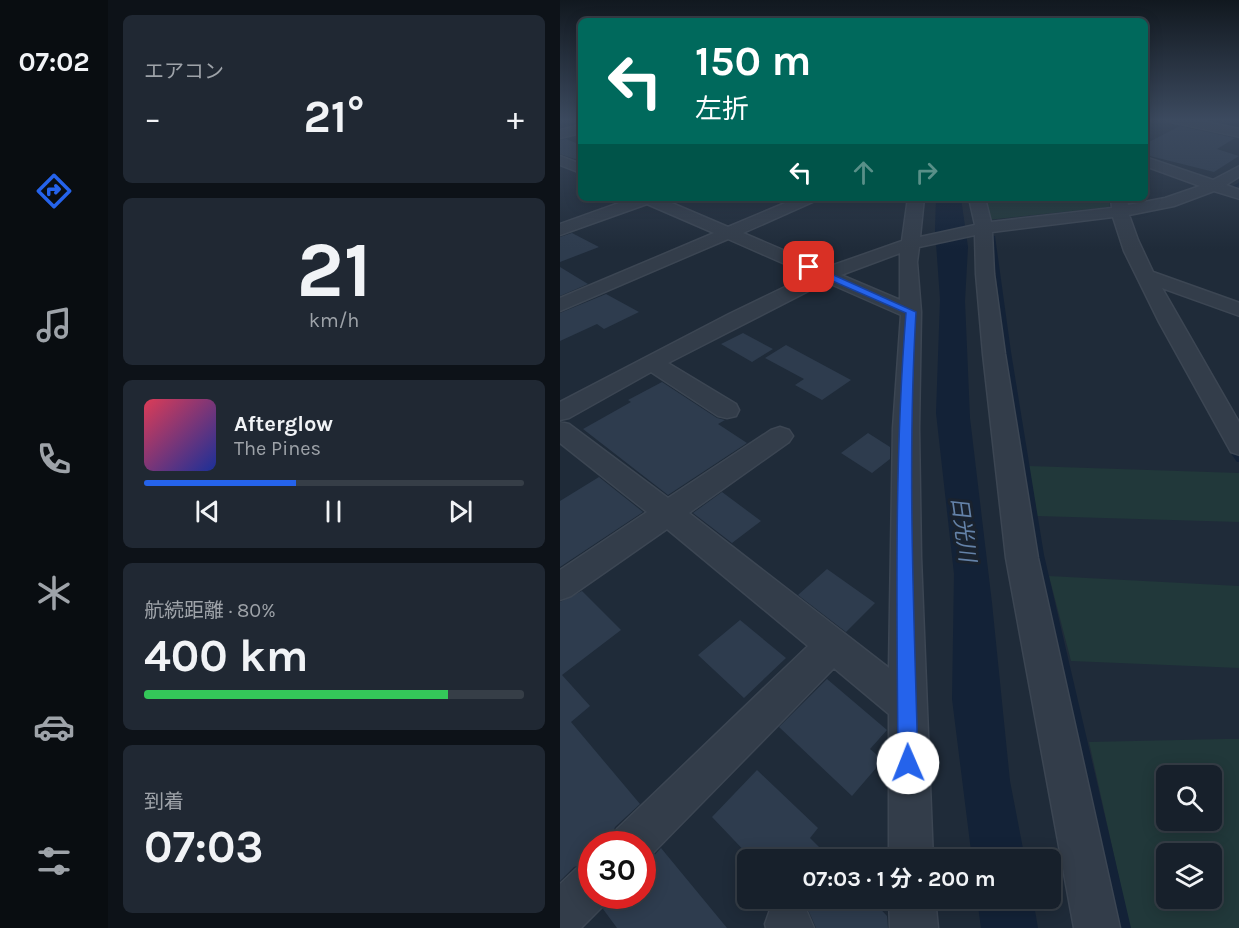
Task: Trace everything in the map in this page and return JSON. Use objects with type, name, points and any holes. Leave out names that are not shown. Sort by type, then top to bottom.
[{"type":"street","points":[[1149,162],[1240,195]]},
{"type":"street","points":[[560,175],[578,170]]},
{"type":"street","points":[[560,412],[825,273],[911,244],[980,213],[1179,200],[1216,186],[1240,170]]},
{"type":"street","points":[[560,230],[640,201]]},
{"type":"street","points":[[655,201],[911,312]]},
{"type":"street","points":[[560,305],[803,201]]},
{"type":"street","points":[[911,849],[905,428],[911,312],[908,262],[916,201]]},
{"type":"street","points":[[1119,205],[1146,276],[1195,371],[1240,446]]},
{"type":"street","points":[[980,213],[994,354],[1022,558],[1097,928]]},
{"type":"street","points":[[1146,276],[1240,310]]},
{"type":"street","points":[[652,363],[727,410]]},
{"type":"street","points":[[560,430],[669,514],[907,705]]},
{"type":"street","points":[[560,588],[780,436]]},
{"type":"street","points":[[645,831],[832,646]]},
{"type":"street","points":[[560,916],[578,899]]},
{"type":"street","points":[[913,909],[914,928]]},
{"type":"green space","points":[[985,201],[1110,201],[1109,207],[987,220]]},
{"type":"green space","points":[[1029,466],[1239,473],[1239,522],[1037,516]]},
{"type":"green space","points":[[1049,576],[1239,586],[1239,668],[1071,661]]},
{"type":"green space","points":[[1239,739],[1239,928],[1130,928],[1089,742]]},
{"type":"water","name":"日光川","points":[[936,201],[961,201],[968,247],[965,301],[970,418],[1010,781],[1023,849],[971,849],[952,699],[954,574],[936,413],[940,299],[935,229]]},
{"type":"water","points":[[978,909],[1035,909],[1038,928],[981,928]]},
{"type":"building","points":[[1175,162],[1229,162],[1214,172]]},
{"type":"building","points":[[572,233],[599,247],[560,262],[560,237]]},
{"type":"building","points":[[560,267],[588,284],[560,296]]},
{"type":"building","points":[[606,294],[639,312],[604,329],[597,324],[560,341],[560,313]]},
{"type":"building","points":[[743,333],[773,349],[752,362],[721,344]]},
{"type":"building","points":[[786,345],[851,380],[822,400],[795,385],[804,379],[765,358]]},
{"type":"building","points":[[662,382],[717,418],[725,420],[718,424],[747,443],[668,495],[583,429],[631,402],[628,400]]},
{"type":"building","points":[[868,433],[890,447],[890,459],[872,473],[841,453]]},
{"type":"building","points":[[599,477],[643,512],[560,567],[560,501]]},
{"type":"building","points":[[722,492],[761,521],[732,543],[693,513]]},
{"type":"building","points":[[827,569],[875,603],[846,632],[798,595]]},
{"type":"building","points":[[582,591],[621,630],[562,675],[590,706],[571,722],[640,804],[614,831],[578,831],[578,866],[560,881],[560,602]]},
{"type":"building","points":[[740,620],[786,658],[744,698],[698,655]]},
{"type":"building","points":[[827,679],[887,730],[870,749],[883,760],[852,796],[779,727]]},
{"type":"building","points":[[757,770],[818,828],[810,838],[821,849],[743,849],[712,817]]},
{"type":"building","points":[[661,848],[727,928],[617,928],[603,909],[656,909],[656,853]]},
{"type":"building","points":[[808,909],[880,909],[887,916],[888,928],[816,928]]},
{"type":"waterway","points":[[1234,187],[1240,183]]},
{"type":"waterway","points":[[993,236],[1008,352],[1040,555],[1124,928]]},
{"type":"waterway","points":[[1231,447],[1240,460]]},
{"type":"route","points":[[809,267],[911,312],[906,380],[905,557],[908,763]]}]
